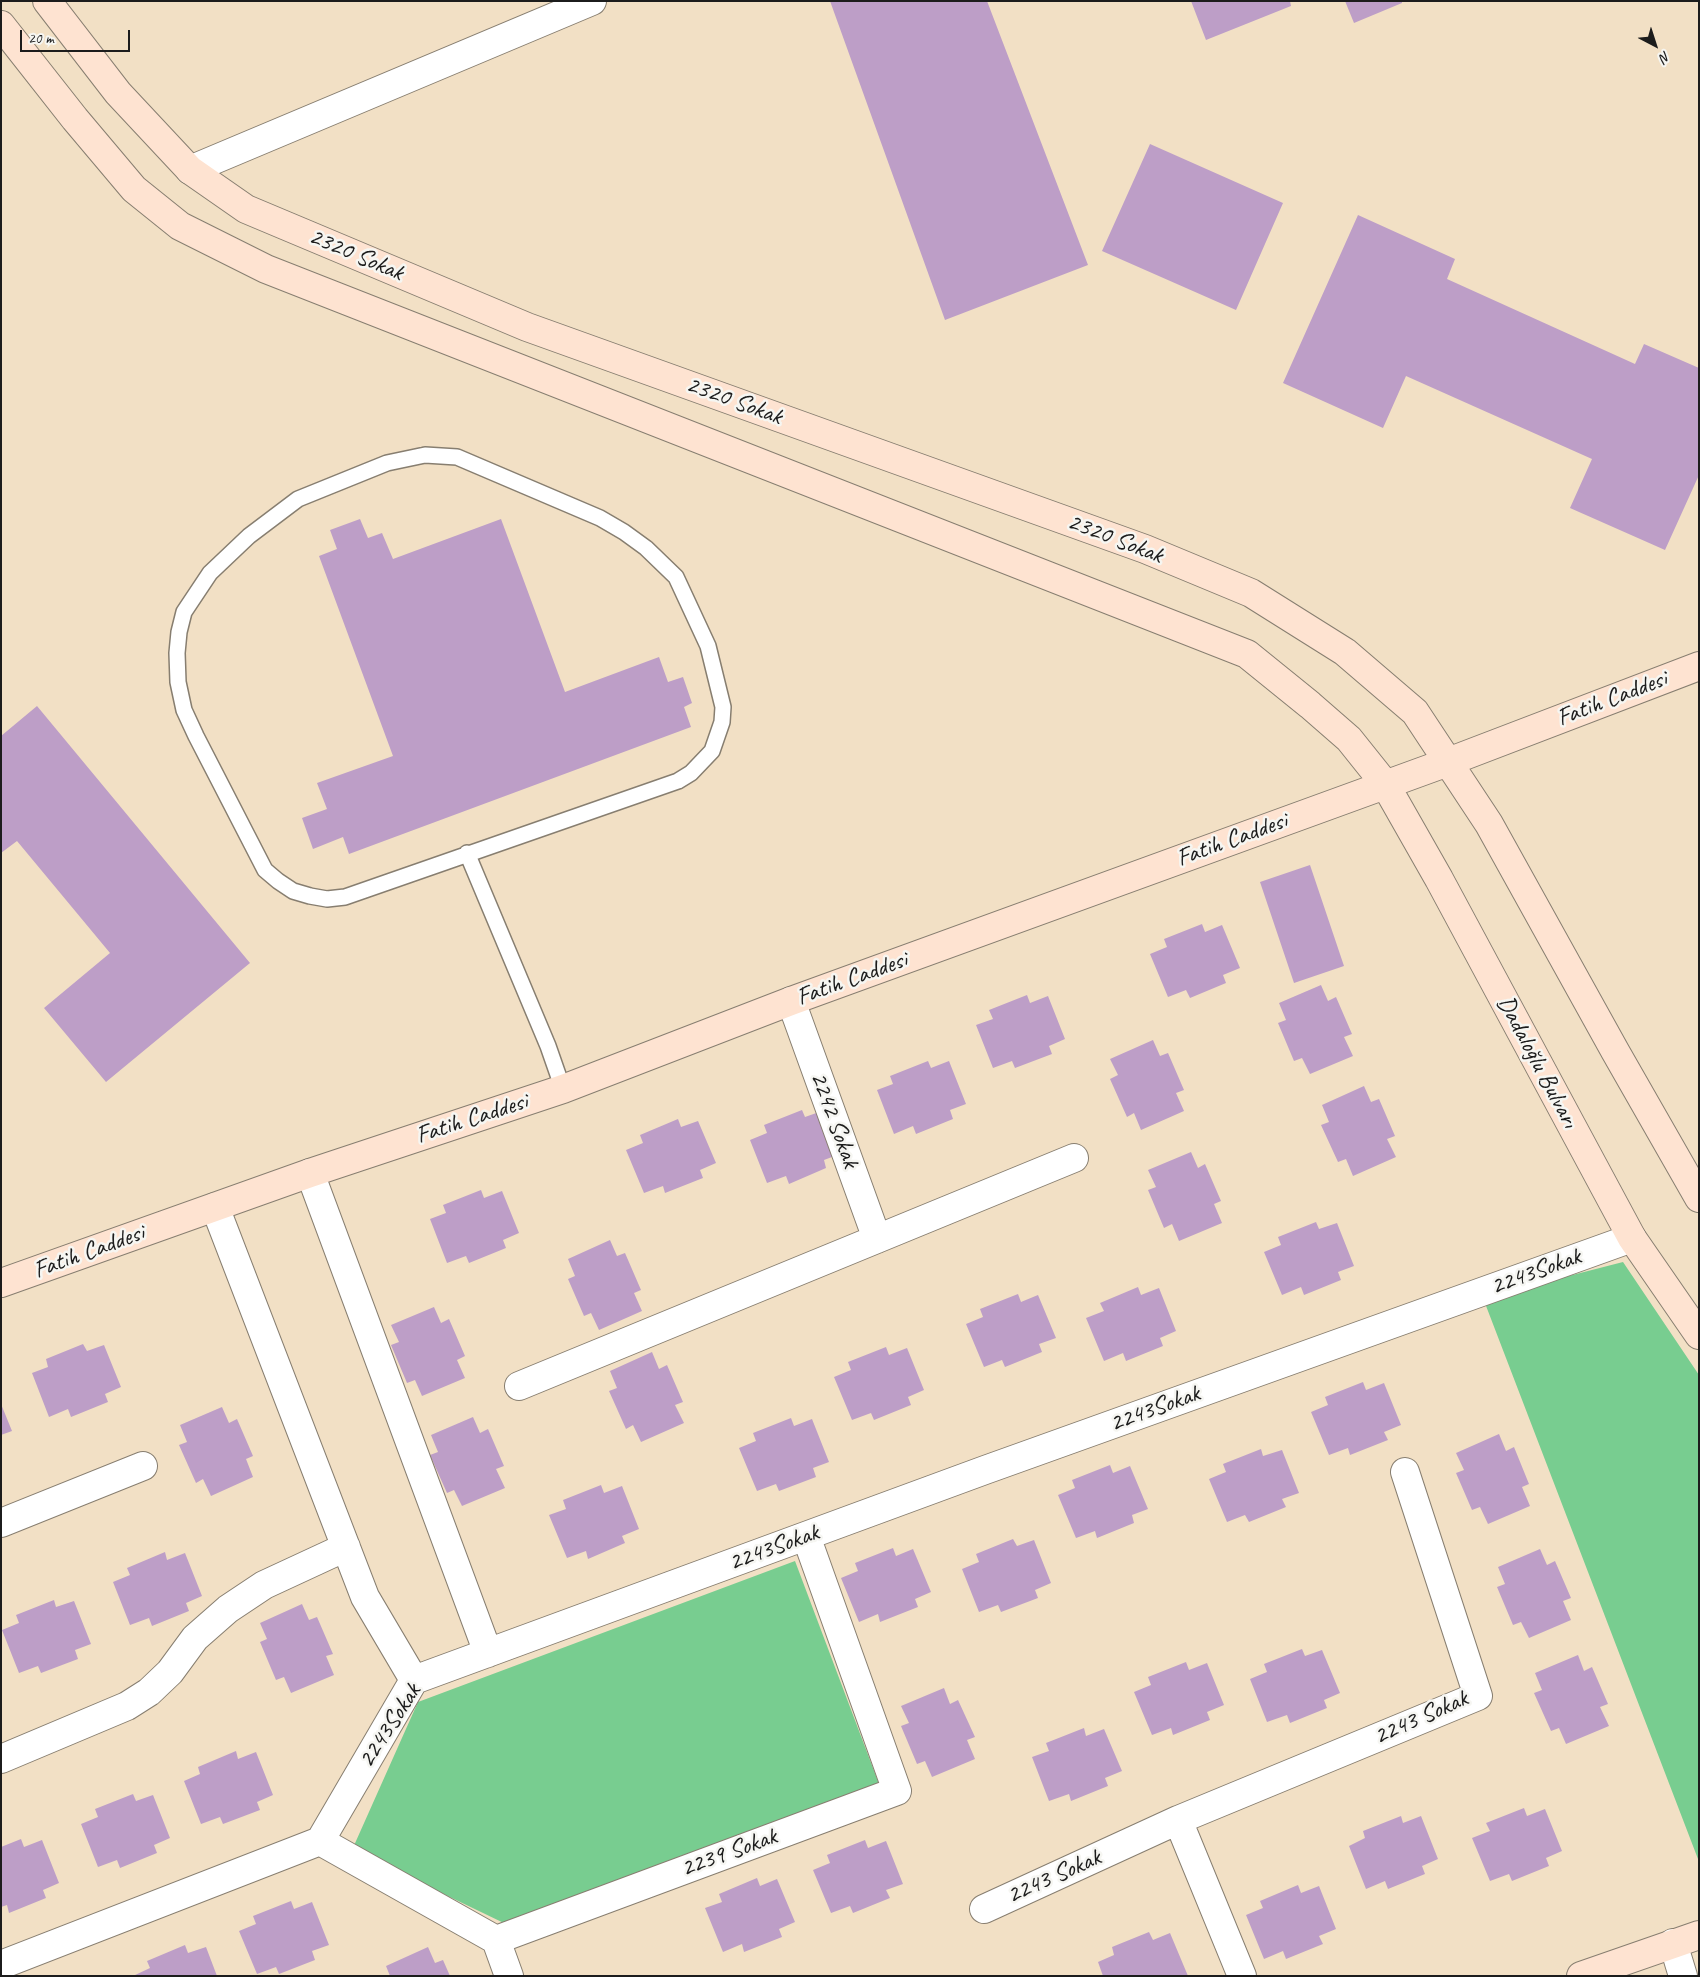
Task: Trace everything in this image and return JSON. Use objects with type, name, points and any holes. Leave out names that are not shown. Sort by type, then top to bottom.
[{"type":"street","name":"2320 Sokak","points":[[47,1],[118,93],[190,170],[246,209],[527,327],[1145,549],[1251,593],[1345,652],[1415,712],[1448,762]]},
{"type":"street","points":[[190,170],[592,1]]},
{"type":"street","name":"2320 Sokak","points":[[1,25],[75,119],[134,189],[180,226],[266,270],[1247,654],[1349,739],[1384,784]]},
{"type":"street","name":"Fatih Caddesi","points":[[1,1283],[310,1173],[564,1089],[791,1001],[1448,762],[1699,666]]},
{"type":"street","points":[[1448,762],[1489,824],[1614,1051],[1699,1198]]},
{"type":"street","name":"Dadaloğlu Bulvarı","points":[[1384,784],[1439,879],[1632,1238],[1699,1335]]},
{"type":"street","name":"2242 Sokak","points":[[791,1001],[877,1239]]},
{"type":"street","points":[[519,1386],[1074,1158]]},
{"type":"street","points":[[310,1173],[488,1652]]},
{"type":"street","points":[[215,1207],[366,1597],[414,1680]]},
{"type":"street","name":"2243Sokak","points":[[320,1841],[414,1680],[806,1536],[1632,1238]]},
{"type":"street","points":[[1,1523],[143,1466]]},
{"type":"street","name":"2243 Sokak","points":[[984,1908],[1178,1820],[1478,1696],[1405,1472]]},
{"type":"street","name":"2239 Sokak","points":[[496,1940],[897,1791],[806,1536]]},
{"type":"street","points":[[1,1759],[127,1706],[149,1692],[170,1672],[195,1638],[228,1609],[264,1585],[346,1547]]},
{"type":"street","points":[[1178,1820],[1242,1976]]},
{"type":"street","points":[[1,1965],[320,1841],[496,1940],[509,1976]]},
{"type":"street","points":[[1580,1976],[1699,1934]]},
{"type":"street","points":[[1673,1944],[1683,1976]]},
{"type":"lane","points":[[425,455],[457,457],[600,518],[646,548],[676,577],[708,646],[723,707],[722,722],[712,751],[697,768],[678,781],[467,853],[345,896],[327,898],[293,890],[265,870],[196,736],[184,710],[178,682],[177,653],[179,632],[184,612],[210,573],[249,536],[298,499],[387,463],[425,455]]},
{"type":"lane","points":[[467,853],[548,1046],[564,1089]]},
{"type":"green space","points":[[1623,1262],[1699,1375],[1698,1859],[1483,1298]]},
{"type":"green space","points":[[795,1561],[879,1784],[508,1925],[352,1850],[418,1702]]},
{"type":"building","points":[[830,1],[987,1],[1088,265],[945,320]]},
{"type":"building","points":[[1191,1],[1290,1],[1291,6],[1206,40]]},
{"type":"building","points":[[1345,1],[1402,1],[1402,3],[1354,23]]},
{"type":"building","points":[[1150,144],[1283,203],[1236,310],[1102,251]]},
{"type":"building","points":[[1358,215],[1455,259],[1447,279],[1635,364],[1644,344],[1699,368],[1699,475],[1665,550],[1570,508],[1592,459],[1406,376],[1383,428],[1283,383]]},
{"type":"building","points":[[360,519],[368,538],[382,533],[393,559],[501,519],[565,692],[659,657],[668,682],[683,677],[692,703],[684,707],[691,727],[349,854],[343,837],[313,849],[302,818],[327,809],[317,783],[393,756],[319,556],[337,549],[330,530]]},
{"type":"building","points":[[37,706],[250,963],[106,1082],[44,1008],[110,953],[17,841],[1,853],[1,736]]},
{"type":"building","points":[[1310,865],[1344,966],[1294,983],[1260,882]]},
{"type":"building","points":[[1202,924],[1205,932],[1222,925],[1240,968],[1223,975],[1226,983],[1190,998],[1186,990],[1168,997],[1150,954],[1167,947],[1164,939]]},
{"type":"building","points":[[1321,985],[1328,1001],[1336,997],[1352,1034],[1344,1037],[1353,1056],[1310,1074],[1302,1058],[1294,1061],[1278,1023],[1286,1020],[1279,1003]]},
{"type":"building","points":[[1027,995],[1030,1003],[1048,996],[1065,1039],[1049,1046],[1052,1054],[1015,1068],[1012,1061],[993,1068],[976,1025],[993,1019],[989,1010]]},
{"type":"building","points":[[1153,1040],[1160,1056],[1168,1053],[1184,1090],[1176,1093],[1184,1111],[1141,1130],[1134,1113],[1127,1117],[1110,1079],[1118,1075],[1110,1059]]},
{"type":"building","points":[[928,1061],[931,1068],[949,1061],[966,1104],[950,1110],[953,1119],[916,1134],[913,1126],[894,1134],[877,1090],[893,1084],[890,1076]]},
{"type":"building","points":[[1364,1086],[1371,1102],[1379,1099],[1395,1136],[1387,1139],[1396,1157],[1353,1176],[1346,1159],[1338,1162],[1321,1125],[1329,1122],[1322,1105]]},
{"type":"building","points":[[802,1110],[805,1117],[822,1111],[840,1154],[824,1160],[826,1168],[789,1184],[786,1176],[767,1183],[750,1140],[767,1133],[764,1125]]},
{"type":"building","points":[[678,1119],[681,1127],[698,1121],[716,1163],[700,1170],[703,1178],[665,1193],[663,1186],[644,1193],[626,1150],[643,1143],[640,1135]]},
{"type":"building","points":[[1191,1152],[1198,1168],[1205,1164],[1221,1201],[1214,1204],[1222,1223],[1179,1241],[1172,1224],[1164,1228],[1148,1190],[1156,1187],[1148,1170]]},
{"type":"building","points":[[481,1190],[484,1198],[502,1191],[519,1233],[503,1240],[506,1248],[469,1263],[466,1256],[447,1263],[430,1219],[446,1213],[443,1205]]},
{"type":"building","points":[[1316,1222],[1319,1229],[1337,1223],[1354,1266],[1338,1272],[1341,1280],[1304,1295],[1301,1287],[1282,1295],[1264,1252],[1281,1245],[1278,1237]]},
{"type":"building","points":[[610,1240],[617,1256],[625,1253],[641,1290],[634,1293],[642,1311],[599,1330],[591,1313],[584,1316],[568,1279],[575,1276],[568,1259]]},
{"type":"building","points":[[1138,1287],[1141,1295],[1159,1288],[1176,1331],[1160,1338],[1163,1346],[1126,1361],[1123,1353],[1104,1361],[1086,1318],[1104,1311],[1100,1303]]},
{"type":"building","points":[[1018,1294],[1021,1302],[1038,1295],[1056,1338],[1039,1344],[1042,1352],[1005,1367],[1002,1360],[984,1367],[966,1324],[983,1317],[980,1309]]},
{"type":"building","points":[[434,1307],[441,1323],[449,1319],[465,1356],[457,1360],[465,1378],[422,1396],[415,1380],[407,1383],[391,1345],[399,1342],[391,1325]]},
{"type":"building","points":[[83,1344],[87,1351],[104,1345],[121,1387],[105,1394],[108,1402],[71,1417],[68,1409],[49,1417],[32,1373],[48,1367],[46,1359]]},
{"type":"building","points":[[886,1347],[889,1355],[907,1348],[924,1390],[908,1397],[911,1405],[874,1420],[871,1413],[852,1420],[834,1377],[851,1370],[848,1362]]},
{"type":"building","points":[[652,1352],[659,1369],[667,1365],[683,1402],[675,1405],[684,1423],[641,1442],[633,1425],[626,1429],[609,1391],[617,1388],[610,1371]]},
{"type":"building","points":[[1363,1382],[1366,1390],[1384,1383],[1401,1425],[1384,1432],[1388,1440],[1350,1455],[1348,1448],[1329,1455],[1311,1412],[1328,1405],[1325,1397]]},
{"type":"building","points":[[1,1404],[12,1431],[1,1435]]},
{"type":"building","points":[[222,1407],[229,1423],[237,1419],[253,1456],[246,1459],[253,1477],[211,1496],[203,1479],[196,1483],[179,1445],[187,1442],[180,1425]]},
{"type":"building","points":[[473,1417],[480,1433],[488,1429],[504,1466],[496,1469],[505,1488],[462,1506],[454,1490],[447,1493],[430,1455],[438,1452],[431,1435]]},
{"type":"building","points":[[791,1418],[794,1426],[812,1419],[829,1462],[813,1468],[816,1477],[779,1491],[776,1484],[757,1491],[739,1448],[756,1441],[753,1433]]},
{"type":"building","points":[[1499,1434],[1506,1451],[1514,1447],[1529,1484],[1522,1487],[1530,1506],[1488,1524],[1480,1507],[1472,1510],[1456,1473],[1464,1470],[1456,1453]]},
{"type":"building","points":[[1261,1449],[1263,1456],[1282,1450],[1299,1493],[1282,1499],[1286,1507],[1249,1522],[1245,1515],[1227,1522],[1209,1479],[1226,1472],[1223,1464]]},
{"type":"building","points":[[1110,1465],[1113,1473],[1130,1466],[1148,1509],[1132,1515],[1134,1523],[1097,1538],[1095,1531],[1076,1538],[1058,1495],[1075,1488],[1072,1480]]},
{"type":"building","points":[[601,1485],[604,1493],[622,1486],[639,1529],[622,1536],[625,1543],[588,1559],[586,1551],[567,1558],[549,1515],[566,1509],[563,1500]]},
{"type":"building","points":[[1013,1539],[1017,1546],[1034,1540],[1051,1583],[1035,1590],[1038,1598],[1001,1612],[998,1605],[979,1612],[962,1569],[979,1562],[976,1554]]},
{"type":"building","points":[[893,1548],[896,1556],[913,1549],[931,1592],[915,1599],[918,1607],[880,1622],[878,1614],[859,1622],[841,1578],[858,1571],[855,1563]]},
{"type":"building","points":[[1540,1549],[1547,1565],[1555,1561],[1571,1598],[1563,1601],[1571,1620],[1529,1638],[1521,1622],[1513,1625],[1497,1587],[1505,1584],[1498,1567]]},
{"type":"building","points":[[165,1552],[167,1560],[185,1553],[202,1596],[186,1603],[189,1611],[152,1626],[149,1618],[130,1625],[113,1582],[130,1575],[127,1568]]},
{"type":"building","points":[[54,1600],[56,1607],[74,1601],[91,1644],[75,1650],[78,1659],[41,1673],[38,1666],[19,1673],[2,1630],[19,1623],[16,1615]]},
{"type":"building","points":[[302,1604],[309,1620],[317,1617],[333,1654],[326,1656],[334,1675],[291,1693],[284,1677],[276,1680],[260,1642],[267,1639],[260,1623]]},
{"type":"building","points":[[1302,1649],[1305,1656],[1322,1650],[1340,1693],[1324,1700],[1327,1708],[1290,1723],[1287,1715],[1267,1722],[1250,1679],[1267,1672],[1264,1664]]},
{"type":"building","points":[[1578,1655],[1584,1671],[1592,1667],[1608,1704],[1600,1707],[1609,1726],[1566,1744],[1559,1728],[1551,1731],[1534,1693],[1542,1690],[1535,1673]]},
{"type":"building","points":[[1186,1662],[1189,1670],[1207,1663],[1224,1705],[1207,1712],[1210,1720],[1173,1735],[1171,1728],[1152,1735],[1134,1692],[1151,1685],[1148,1677]]},
{"type":"building","points":[[944,1688],[950,1704],[958,1700],[975,1737],[967,1740],[975,1759],[932,1777],[925,1761],[917,1764],[901,1726],[909,1723],[901,1706]]},
{"type":"building","points":[[1084,1728],[1086,1736],[1104,1729],[1122,1771],[1105,1778],[1108,1786],[1071,1801],[1069,1794],[1049,1801],[1032,1757],[1049,1751],[1046,1743]]},
{"type":"building","points":[[236,1751],[238,1759],[256,1752],[273,1795],[257,1802],[260,1810],[223,1824],[220,1817],[201,1824],[184,1781],[200,1774],[198,1767]]},
{"type":"building","points":[[133,1794],[136,1801],[153,1795],[170,1838],[154,1845],[157,1853],[120,1868],[117,1860],[98,1867],[81,1824],[98,1817],[95,1809]]},
{"type":"building","points":[[1524,1808],[1527,1816],[1545,1809],[1562,1851],[1546,1858],[1549,1866],[1512,1881],[1509,1874],[1490,1881],[1472,1838],[1490,1831],[1486,1823]]},
{"type":"building","points":[[1401,1816],[1403,1823],[1421,1816],[1438,1859],[1422,1866],[1425,1874],[1388,1889],[1385,1881],[1366,1889],[1349,1846],[1365,1838],[1363,1831]]},
{"type":"building","points":[[21,1839],[24,1847],[42,1840],[59,1883],[43,1890],[46,1898],[9,1913],[7,1905],[1,1907],[1,1847]]},
{"type":"building","points":[[865,1840],[868,1848],[886,1841],[903,1884],[886,1890],[890,1898],[853,1913],[850,1906],[831,1913],[813,1870],[830,1863],[827,1855]]},
{"type":"building","points":[[757,1878],[760,1886],[777,1879],[795,1922],[779,1929],[782,1937],[744,1952],[742,1944],[723,1952],[705,1908],[722,1902],[719,1894]]},
{"type":"building","points":[[1298,1885],[1301,1893],[1319,1886],[1336,1929],[1319,1936],[1323,1944],[1286,1959],[1283,1951],[1264,1959],[1246,1915],[1263,1908],[1260,1901]]},
{"type":"building","points":[[291,1901],[294,1909],[312,1902],[329,1945],[312,1951],[315,1960],[279,1974],[276,1967],[257,1974],[239,1931],[256,1924],[253,1916]]},
{"type":"building","points":[[1149,1932],[1153,1940],[1170,1933],[1188,1976],[1103,1976],[1098,1962],[1114,1955],[1112,1947]]},
{"type":"building","points":[[185,1945],[188,1953],[206,1947],[217,1976],[133,1976],[150,1968],[147,1961]]},
{"type":"building","points":[[428,1947],[435,1963],[443,1960],[450,1976],[390,1976],[386,1966]]}]
